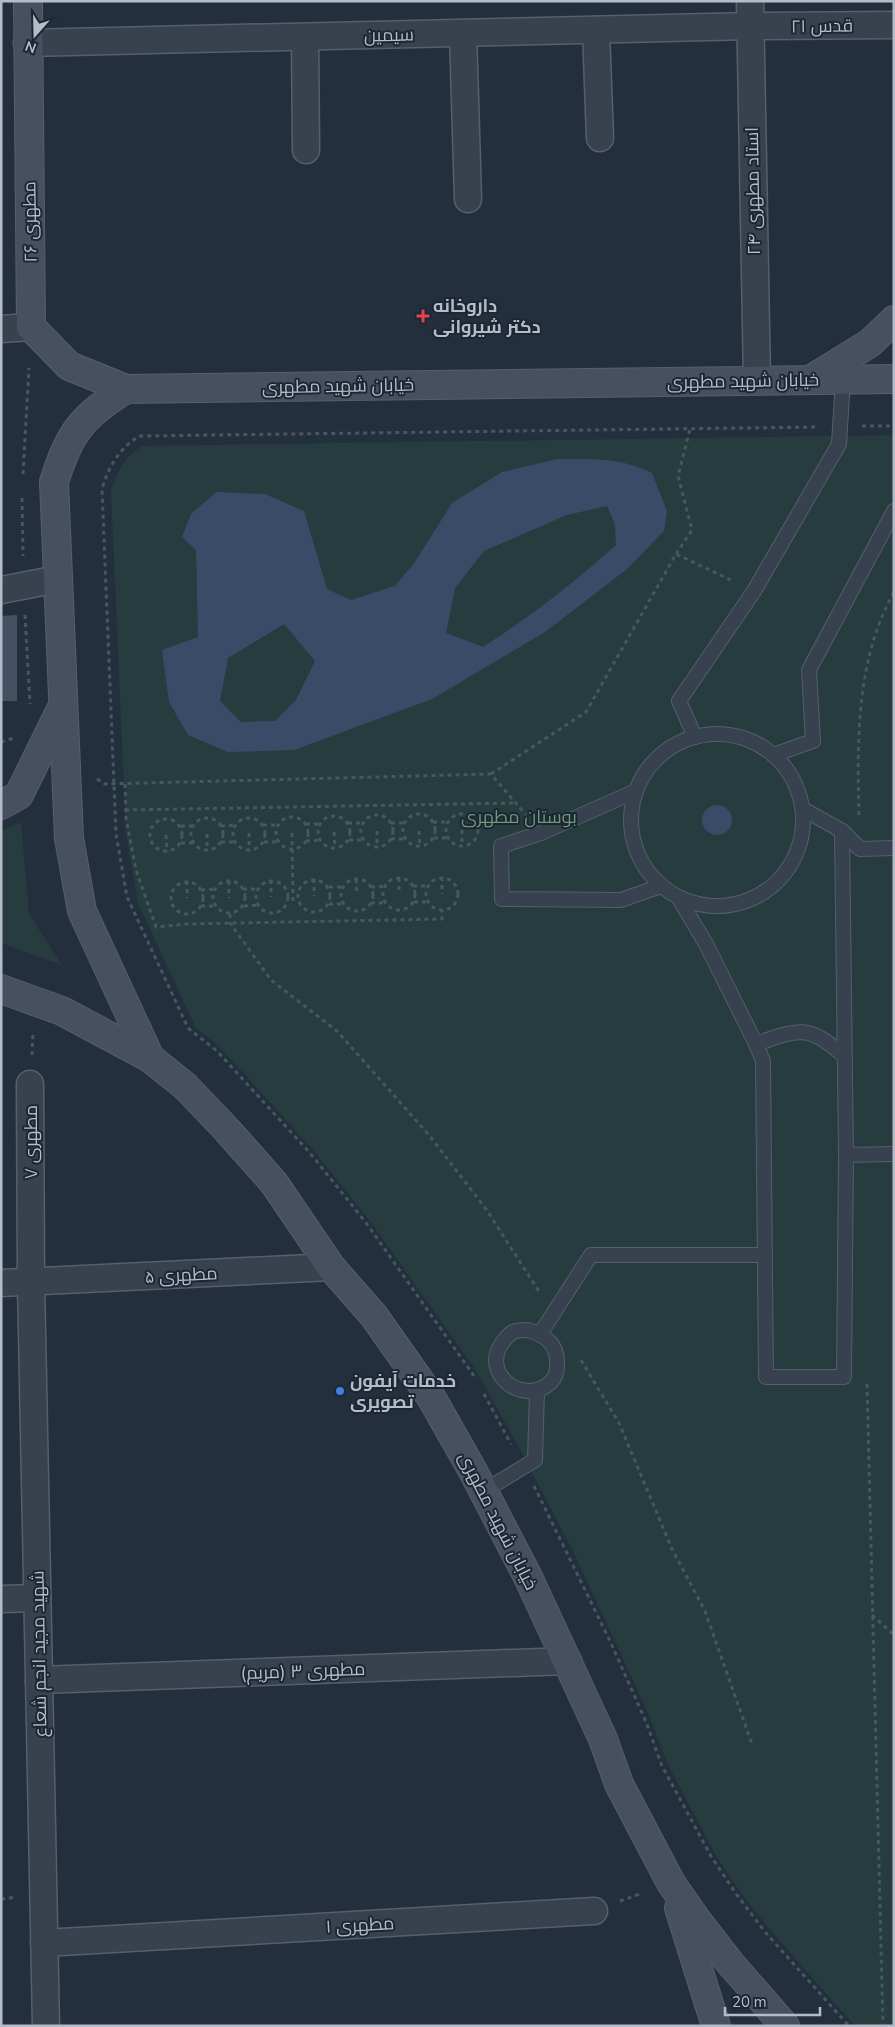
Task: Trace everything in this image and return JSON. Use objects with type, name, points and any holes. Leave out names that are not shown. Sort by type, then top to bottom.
[{"type":"main road","name":"مطهری ۲۶","points":[[28,1],[31,327]]},
{"type":"main road","points":[[810,380],[870,343],[894,320]]},
{"type":"main road","points":[[31,327],[69,366],[126,389]]},
{"type":"main road","name":"خیابان شهید مطهری","points":[[150,1058],[82,911],[69,838],[54,482],[64,452],[79,426],[101,404],[126,389],[894,379]]},
{"type":"main road","name":"خیابان شهید مطهری","points":[[1,805],[18,795],[64,704]]},
{"type":"main road","name":"خیابان شهید مطهری","points":[[1,988],[62,1011],[150,1058],[185,1086],[274,1183],[331,1267],[374,1316],[431,1397],[484,1491],[528,1577],[603,1739],[619,1784],[672,1883],[698,1922],[730,1963],[785,2026]]},
{"type":"main road","points":[[672,1883],[716,2026]]},
{"type":"street","name":"سیمین","points":[[27,44],[596,30],[750,14]]},
{"type":"street","name":"قدس ۲۱","points":[[750,14],[894,25]]},
{"type":"street","name":"استاد مطهری ۲۴","points":[[750,14],[757,380]]},
{"type":"street","points":[[596,30],[600,138]]},
{"type":"street","points":[[462,33],[468,199]]},
{"type":"street","points":[[305,37],[306,150]]},
{"type":"street","points":[[1,329],[31,327]]},
{"type":"street","points":[[1,590],[58,579]]},
{"type":"street","name":"مطهری ۷","points":[[30,1084],[32,1282]]},
{"type":"street","name":"مطهری ۵","points":[[1,1283],[331,1267]]},
{"type":"street","name":"شهید مجید انجم شعاع","points":[[32,1282],[46,2026]]},
{"type":"street","points":[[1,1599],[37,1598]]},
{"type":"street","name":"مطهری ۳ (مریم)","points":[[39,1680],[568,1662]]},
{"type":"street","name":"مطهری ۱","points":[[44,1943],[594,1911]]},
{"type":"lane","points":[[695,737],[679,701],[754,591],[839,444],[843,379]]},
{"type":"lane","points":[[774,755],[813,741],[810,670],[894,511]]},
{"type":"lane","points":[[715,734],[736,736],[756,743],[774,755],[788,770],[803,809],[803,830],[798,850],[789,868],[776,884],[759,896],[740,904],[719,906],[698,904],[678,897],[661,886],[647,871],[636,852],[630,811],[636,791],[645,772],[658,756],[675,744],[695,737],[715,734]]},
{"type":"lane","points":[[636,791],[541,833],[501,846],[502,899],[622,900],[661,886]]},
{"type":"lane","points":[[803,809],[842,831],[860,849],[894,848]]},
{"type":"lane","points":[[678,897],[706,944],[763,1061],[766,1377],[844,1377],[846,1155],[843,1055],[842,831]]},
{"type":"lane","points":[[756,1044],[778,1036],[804,1031],[826,1039],[843,1055]]},
{"type":"lane","points":[[846,1155],[894,1154]]},
{"type":"lane","points":[[540,1334],[591,1256],[766,1255]]},
{"type":"lane","points":[[528,1330],[540,1334],[553,1344],[557,1361],[557,1372],[552,1382],[537,1390],[518,1389],[498,1373],[496,1357],[498,1348],[505,1338],[514,1332],[528,1330]]},
{"type":"lane","points":[[484,1491],[535,1460],[537,1390]]},
{"type":"path","points":[[217,1051],[188,1028],[127,897],[116,834],[102,489],[107,472],[117,455],[139,436],[894,426]]},
{"type":"path","points":[[66,754],[104,784],[491,774],[586,712],[676,554],[692,530],[678,476],[690,429]]},
{"type":"path","points":[[676,554],[754,591]]},
{"type":"path","points":[[491,774],[541,833]]},
{"type":"path","points":[[124,784],[125,810],[136,870],[156,927],[187,924],[442,919],[442,910]]},
{"type":"path","points":[[125,810],[516,803]]},
{"type":"path","points":[[461,804],[462,813]]},
{"type":"path","points":[[419,805],[419,814]]},
{"type":"path","points":[[334,806],[334,815]]},
{"type":"path","points":[[376,806],[376,815]]},
{"type":"path","points":[[291,807],[291,816]]},
{"type":"path","points":[[206,808],[206,818]]},
{"type":"path","points":[[249,808],[249,817]]},
{"type":"path","points":[[166,809],[166,818]]},
{"type":"path","points":[[462,813],[470,815],[476,821],[478,829],[476,838],[470,844],[462,846],[454,844],[448,838],[445,830],[447,822],[453,816],[462,813]]},
{"type":"path","points":[[419,814],[427,816],[433,822],[436,830],[434,838],[428,844],[420,847],[411,845],[405,839],[404,823],[410,816],[419,814]]},
{"type":"path","points":[[334,815],[348,823],[351,832],[349,840],[343,846],[334,848],[326,846],[320,840],[318,832],[320,824],[325,818],[334,815]]},
{"type":"path","points":[[376,815],[385,817],[391,823],[393,831],[391,839],[385,846],[377,848],[369,846],[362,840],[360,832],[362,823],[368,817],[376,815]]},
{"type":"path","points":[[291,816],[300,818],[306,824],[308,833],[306,841],[300,847],[292,849],[284,847],[278,842],[275,833],[277,825],[283,818],[291,816]]},
{"type":"path","points":[[249,817],[257,819],[263,825],[266,833],[264,842],[258,848],[249,850],[241,848],[235,842],[233,834],[235,825],[241,819],[249,817]]},
{"type":"path","points":[[181,826],[183,834],[181,843],[175,849],[167,852],[159,850],[152,843],[150,835],[152,827],[158,821],[166,818],[181,826],[192,826]]},
{"type":"path","points":[[181,843],[192,843],[207,851],[215,848],[221,842],[223,834],[221,826],[214,820],[206,818],[198,820],[192,826],[190,834],[192,843]]},
{"type":"path","points":[[433,822],[447,822]]},
{"type":"path","points":[[348,823],[362,823]]},
{"type":"path","points":[[391,823],[404,823]]},
{"type":"path","points":[[306,824],[320,824]]},
{"type":"path","points":[[221,826],[235,825]]},
{"type":"path","points":[[263,825],[277,825]]},
{"type":"path","points":[[462,830],[462,846]]},
{"type":"path","points":[[376,831],[377,848]]},
{"type":"path","points":[[419,831],[420,847]]},
{"type":"path","points":[[334,832],[334,848]]},
{"type":"path","points":[[292,833],[293,905]]},
{"type":"path","points":[[207,834],[207,851]]},
{"type":"path","points":[[249,834],[249,850]]},
{"type":"path","points":[[166,835],[167,852]]},
{"type":"path","points":[[434,838],[448,838]]},
{"type":"path","points":[[391,839],[405,839]]},
{"type":"path","points":[[306,841],[320,840]]},
{"type":"path","points":[[349,840],[362,840]]},
{"type":"path","points":[[221,842],[235,842]]},
{"type":"path","points":[[264,842],[278,842]]},
{"type":"path","points":[[442,877],[442,894]]},
{"type":"path","points":[[442,877],[450,879],[456,885],[458,894],[456,902],[450,908],[442,910],[434,908],[428,902],[425,894],[427,886],[433,879],[442,877]]},
{"type":"path","points":[[399,878],[399,894]]},
{"type":"path","points":[[399,878],[407,880],[413,886],[416,894],[414,902],[408,908],[400,911],[392,909],[385,903],[382,895],[385,886],[391,880],[399,878]]},
{"type":"path","points":[[314,879],[314,896]]},
{"type":"path","points":[[314,879],[322,881],[329,888],[331,896],[329,904],[323,910],[315,912],[306,910],[300,904],[298,896],[300,888],[306,882],[314,879]]},
{"type":"path","points":[[356,879],[357,895]]},
{"type":"path","points":[[356,879],[365,881],[371,887],[373,895],[371,903],[366,909],[357,912],[349,910],[342,904],[340,896],[342,887],[348,881],[356,879]]},
{"type":"path","points":[[271,880],[272,897]]},
{"type":"path","points":[[271,880],[280,882],[286,888],[288,896],[286,905],[280,911],[272,913],[264,911],[258,905],[255,897],[257,889],[263,883],[271,880]]},
{"type":"path","points":[[229,881],[229,898]]},
{"type":"path","points":[[229,881],[237,883],[244,889],[246,897],[244,906],[238,912],[230,914],[221,912],[215,906],[213,898],[215,890],[221,883],[229,881]]},
{"type":"path","points":[[187,882],[187,898]]},
{"type":"path","points":[[187,882],[194,884],[201,890],[203,898],[201,906],[195,912],[179,913],[173,906],[170,898],[172,890],[178,884],[187,882]]},
{"type":"path","points":[[371,887],[385,886]]},
{"type":"path","points":[[413,886],[427,886]]},
{"type":"path","points":[[329,888],[342,887]]},
{"type":"path","points":[[286,888],[300,888]]},
{"type":"path","points":[[244,889],[257,889]]},
{"type":"path","points":[[201,890],[215,890]]},
{"type":"path","points":[[414,902],[428,902]]},
{"type":"path","points":[[371,903],[385,903]]},
{"type":"path","points":[[286,905],[300,904]]},
{"type":"path","points":[[329,904],[342,904]]},
{"type":"path","points":[[244,906],[258,905]]},
{"type":"path","points":[[201,906],[215,906]]},
{"type":"path","points":[[400,911],[400,921]]},
{"type":"path","points":[[315,912],[315,922]]},
{"type":"path","points":[[357,912],[357,921]]},
{"type":"path","points":[[272,913],[272,923]]},
{"type":"path","points":[[187,914],[187,924]]},
{"type":"path","points":[[230,914],[230,923]]},
{"type":"path","name":"مطهری ۷","points":[[30,1084],[35,1001]]},
{"type":"path","points":[[871,1615],[894,1635]]},
{"type":"path","points":[[712,1858],[766,1933],[849,2026]]},
{"type":"path","points":[[594,1911],[672,1883]]},
{"type":"green space","name":"بوستان مطهری","points":[[894,435],[894,2026],[855,2026],[770,1930],[741,1893],[716,1856],[667,1763],[651,1720],[575,1555],[520,1449],[475,1369],[370,1221],[313,1150],[220,1047],[196,1028],[138,903],[126,833],[111,490],[122,465],[142,446]]},
{"type":"green space","points":[[21,822],[29,914],[62,965],[1,943],[1,831]]},
{"type":"water","points":[[558,459],[606,460],[640,468],[652,473],[667,511],[664,531],[627,569],[545,632],[432,699],[294,750],[228,752],[188,735],[169,702],[162,650],[198,637],[196,550],[182,537],[191,514],[217,492],[265,494],[304,511],[327,589],[351,600],[395,586],[415,562],[452,503],[502,472]],"holes":[[[607,506],[615,524],[616,545],[568,586],[518,624],[483,647],[446,633],[455,588],[484,551],[567,515]],[[284,624],[315,661],[296,700],[275,721],[241,722],[220,701],[228,658]]]},
{"type":"water","points":[[717,805],[727,810],[732,820],[727,830],[717,835],[707,830],[702,820],[707,810]]},
{"type":"building","points":[[17,615],[17,701],[1,701],[1,616]]},
{"type":"place","name":"داروخانه دکتر شیروانی","points":[[423,316]]},
{"type":"place","name":"خدمات آیفون تصویری","points":[[340,1391]]}]
